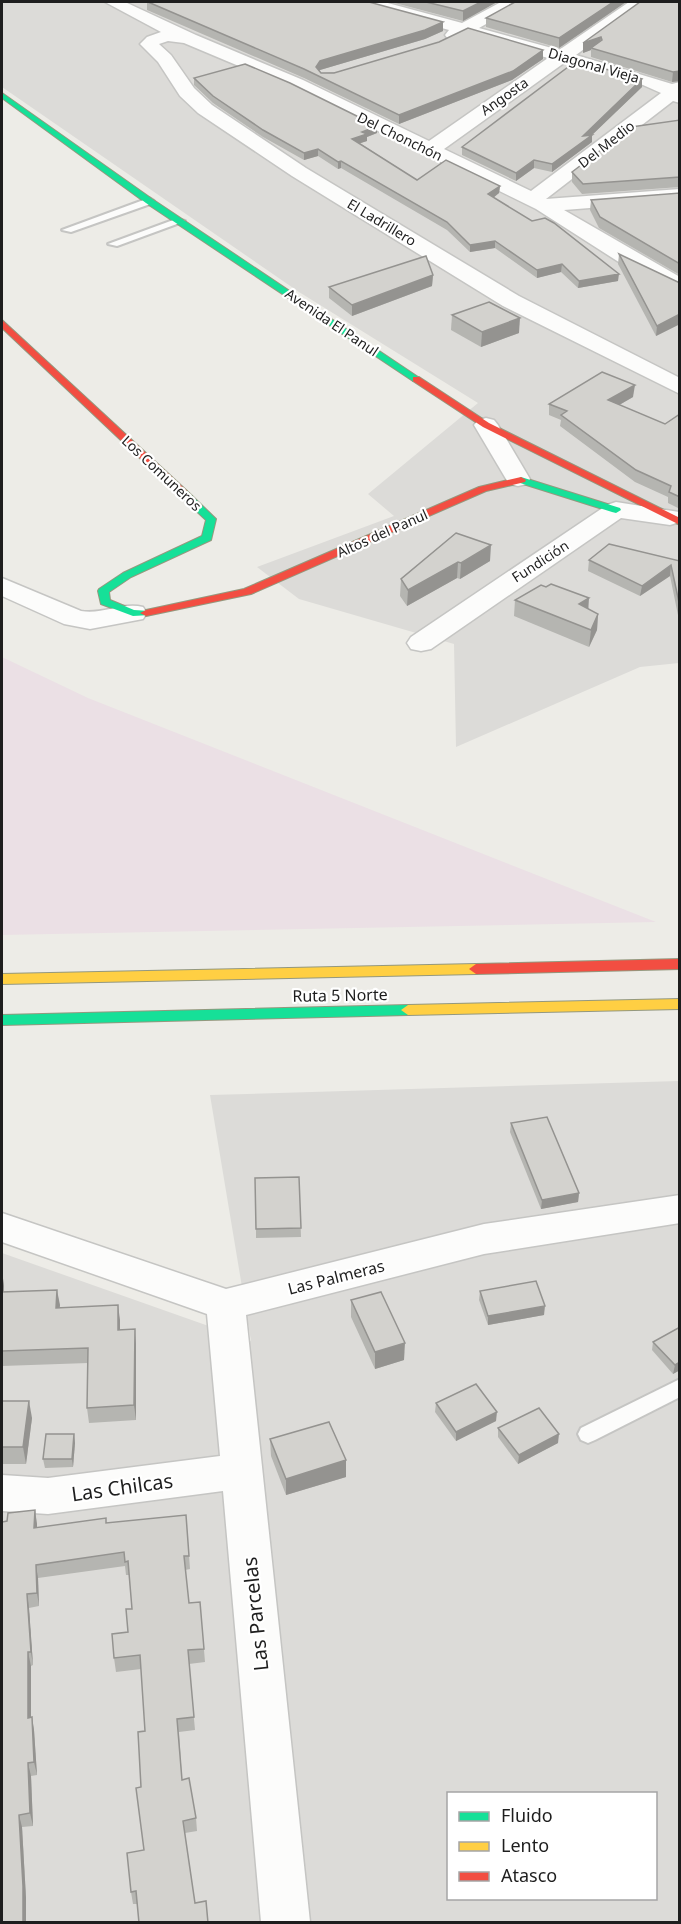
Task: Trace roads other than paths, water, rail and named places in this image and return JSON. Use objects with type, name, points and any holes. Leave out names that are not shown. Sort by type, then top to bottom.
[{"type":"main road","name":"Avenida El Panul","points":[[2,95],[149,201],[486,425],[675,519]]},
{"type":"main road","name":"Los Comuneros","points":[[2,323],[211,519],[207,538],[181,553],[119,578],[103,591],[105,602],[133,613],[153,613],[247,592]]},
{"type":"main road","points":[[518,479],[616,510]]},
{"type":"main road","name":"Altos del Panul","points":[[247,592],[483,489],[518,479]]},
{"type":"main road","name":"Ruta 5 Norte","points":[[2,979],[680,964]]},
{"type":"main road","name":"Ruta 5 Norte","points":[[2,1020],[680,1004]]},
{"type":"street","name":"Del Chonchón","points":[[113,2],[190,39],[297,84],[538,203],[633,261],[680,286]]},
{"type":"street","name":"Diagonal Vieja","points":[[367,2],[649,81],[677,92]]},
{"type":"street","points":[[441,40],[466,29],[512,2]]},
{"type":"street","name":"Angosta","points":[[429,150],[639,2]]},
{"type":"street","name":"El Ladrillero","points":[[190,39],[166,36],[149,44],[165,59],[187,92],[205,109],[299,172],[511,301],[680,387]]},
{"type":"street","name":"Del Medio","points":[[538,203],[677,92]]},
{"type":"street","points":[[538,203],[680,195]]},
{"type":"street","points":[[486,425],[518,479]]},
{"type":"street","points":[[616,510],[675,519]]},
{"type":"street","name":"Fundición","points":[[421,643],[498,588],[616,510]]},
{"type":"street","points":[[2,586],[74,618],[90,621],[133,613]]},
{"type":"street","name":"Las Palmeras","points":[[226,1305],[484,1239],[680,1209]]},
{"type":"street","points":[[2,1227],[226,1305]]},
{"type":"street","name":"Las Parcelas","points":[[226,1305],[285,1923]]},
{"type":"street","name":"Las Chilcas","points":[[2,1492],[48,1496],[242,1471]]},
{"type":"lane","points":[[67,230],[149,201]]},
{"type":"lane","points":[[114,244],[180,221]]},
{"type":"lane","points":[[588,1434],[680,1387]]}]
